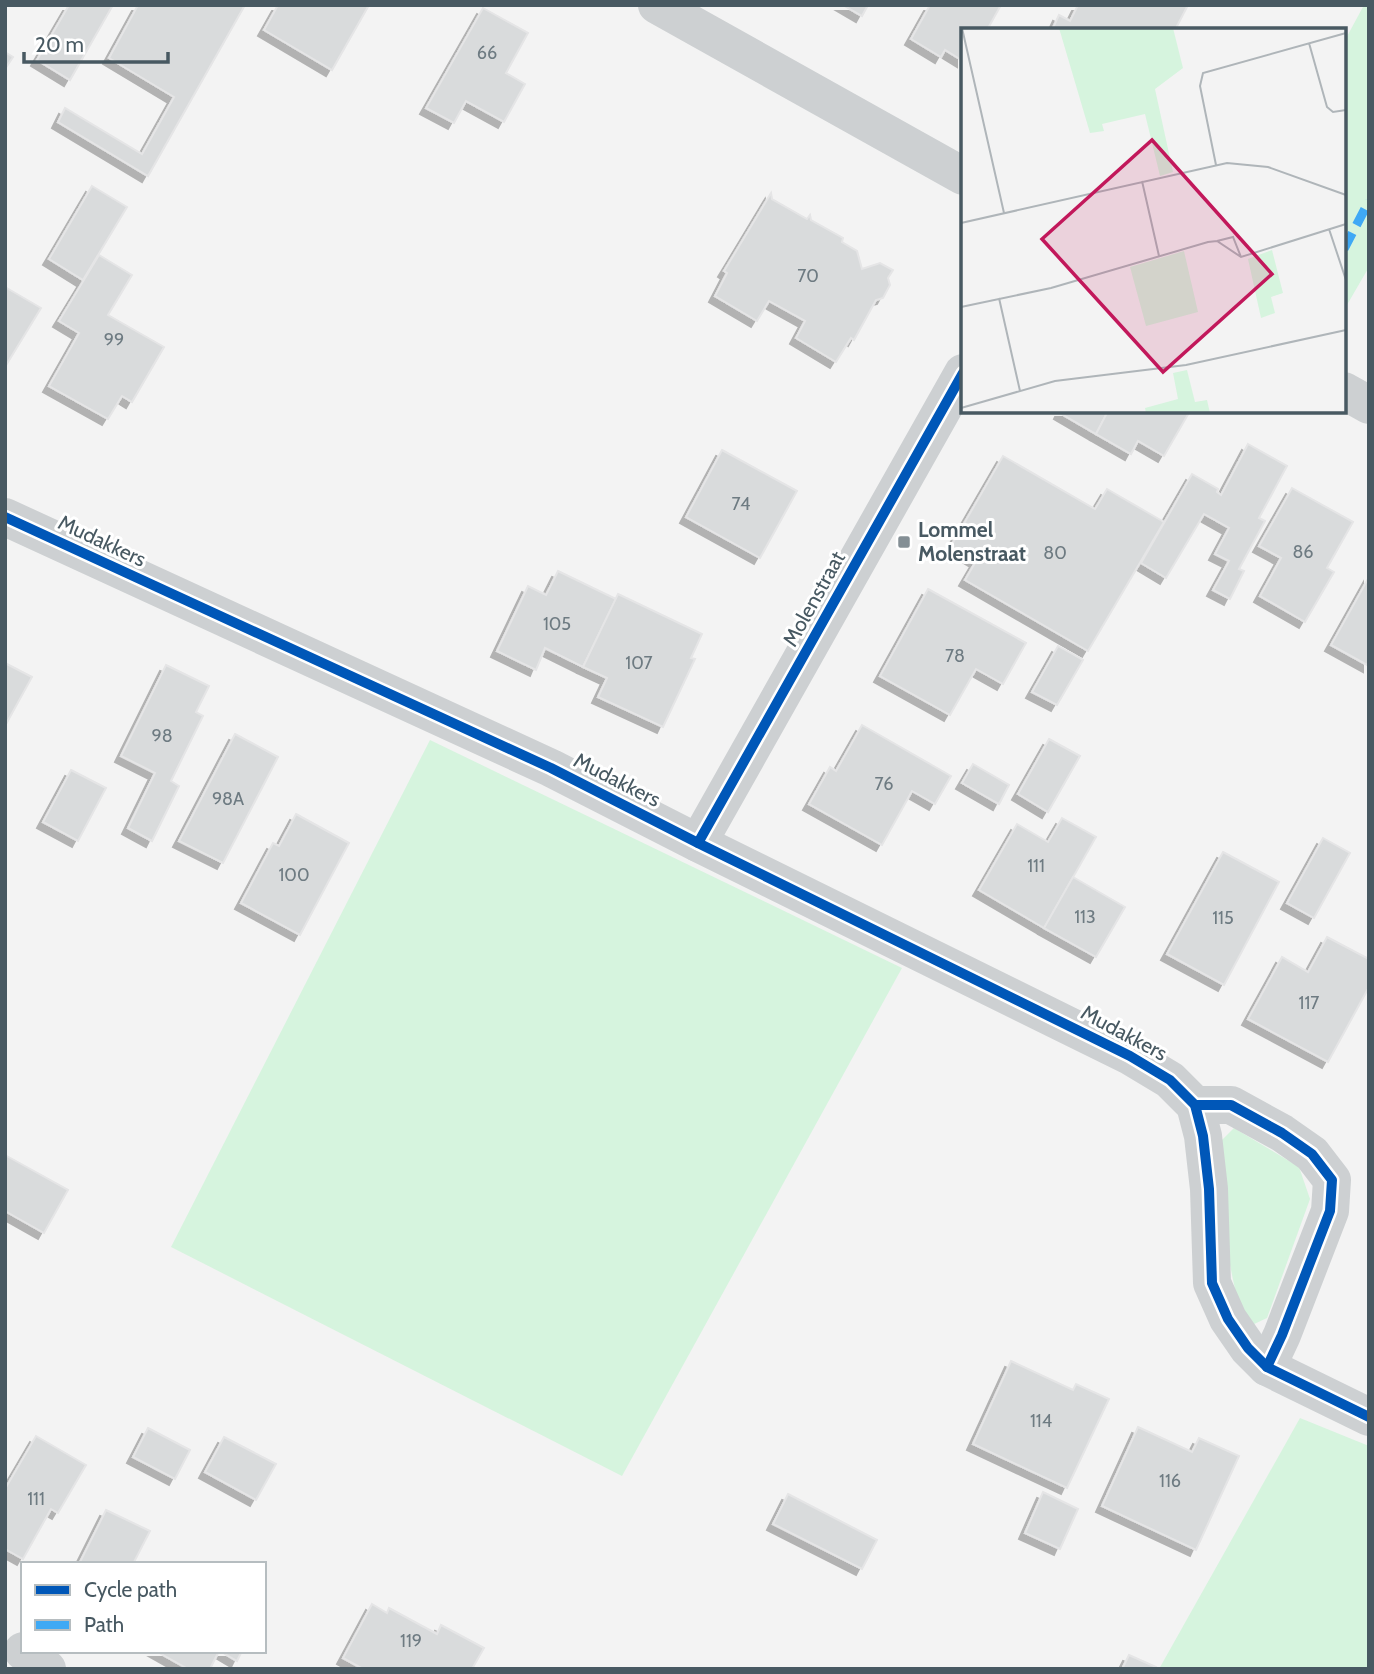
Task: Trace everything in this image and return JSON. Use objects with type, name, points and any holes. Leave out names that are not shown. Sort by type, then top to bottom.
[{"type":"street","points":[[657,5],[961,175]]},
{"type":"street","name":"Molenstraat","points":[[698,843],[961,377]]},
{"type":"street","points":[[1346,392],[1369,405]]},
{"type":"street","name":"Mudakkers","points":[[5,517],[551,768],[1130,1056],[1170,1080],[1195,1105]]},
{"type":"street","points":[[1267,1367],[1330,1211],[1332,1180],[1312,1154],[1282,1133],[1231,1105],[1195,1105],[1203,1136],[1209,1189],[1212,1283],[1228,1318],[1248,1348],[1267,1367],[1369,1417]]},
{"type":"street","points":[[5,1638],[21,1650]]},
{"type":"street","points":[[26,1653],[47,1669]]},
{"type":"green space","points":[[1364,5],[1369,5],[1369,267],[1346,307],[1346,38]]},
{"type":"green space","points":[[430,740],[902,968],[622,1476],[171,1247]]},
{"type":"green space","points":[[1234,1128],[1299,1167],[1310,1199],[1267,1318],[1252,1325],[1237,1299],[1230,1265],[1221,1141]]},
{"type":"green space","points":[[1300,1418],[1369,1446],[1369,1669],[1159,1669]]},
{"type":"building","points":[[69,5],[113,5],[70,80],[37,60]]},
{"type":"building","points":[[138,5],[245,5],[148,176],[58,122],[65,108],[142,154],[174,97],[109,58]]},
{"type":"building","points":[[278,5],[369,5],[332,70],[264,30]]},
{"type":"building","points":[[843,5],[868,5],[862,16]]},
{"type":"building","points":[[930,5],[1001,5],[988,28],[961,28],[961,60],[945,50],[941,57],[911,39]]},
{"type":"building","points":[[1078,5],[1188,5],[1176,28],[1053,28],[1059,15],[1070,21]]},
{"type":"building","points":[[483,8],[528,33],[506,73],[525,84],[504,122],[466,101],[454,123],[426,108]]},
{"type":"building","points":[[5,52],[13,57],[5,69]]},
{"type":"building","points":[[92,186],[127,207],[83,280],[49,259]]},
{"type":"building","points":[[771,193],[772,199],[807,219],[810,215],[811,220],[843,238],[842,242],[857,251],[862,269],[880,263],[893,270],[888,278],[890,285],[883,298],[876,300],[854,340],[851,338],[836,362],[796,338],[805,321],[769,301],[757,321],[715,296],[727,273],[724,271]]},
{"type":"building","points":[[99,255],[132,275],[108,315],[164,347],[132,402],[122,396],[108,419],[49,386],[79,333],[59,321]]},
{"type":"building","points":[[5,287],[41,308],[5,367]]},
{"type":"building","points":[[1060,413],[1107,413],[1096,434]]},
{"type":"building","points":[[1107,413],[1189,413],[1164,456],[1138,441],[1131,454],[1096,434]]},
{"type":"building","points":[[1248,444],[1287,466],[1259,518],[1265,521],[1239,569],[1244,571],[1230,599],[1213,590],[1229,561],[1215,554],[1229,528],[1204,514],[1166,578],[1141,563],[1192,474],[1218,489],[1217,492],[1221,495]]},
{"type":"building","points":[[722,450],[797,491],[760,558],[686,517]]},
{"type":"building","points":[[1003,456],[1095,509],[1107,489],[1164,522],[1088,651],[965,580],[976,561],[951,546]]},
{"type":"building","points":[[1292,488],[1353,522],[1327,568],[1334,572],[1305,622],[1260,596],[1281,558],[1259,546]]},
{"type":"building","points":[[558,571],[616,599],[583,667],[545,648],[536,670],[497,651],[528,586],[546,595]]},
{"type":"building","points":[[1369,577],[1369,666],[1331,645]]},
{"type":"building","points":[[928,589],[1026,643],[1003,684],[976,669],[950,715],[880,676]]},
{"type":"building","points":[[618,594],[702,634],[691,658],[695,659],[663,727],[598,697],[607,678],[583,667]]},
{"type":"building","points":[[1058,646],[1083,660],[1057,705],[1032,692]]},
{"type":"building","points":[[5,663],[32,677],[5,726]]},
{"type":"building","points":[[166,665],[209,686],[196,712],[203,716],[171,781],[179,786],[152,841],[128,828],[155,773],[121,756]]},
{"type":"building","points":[[862,725],[951,776],[935,804],[912,791],[882,845],[809,804],[830,767],[836,771]]},
{"type":"building","points":[[235,734],[278,757],[223,863],[179,841]]},
{"type":"building","points":[[1049,739],[1080,756],[1048,812],[1018,794]]},
{"type":"building","points":[[973,764],[1009,785],[999,804],[962,783]]},
{"type":"building","points":[[71,770],[106,788],[78,841],[43,822]]},
{"type":"building","points":[[296,814],[349,843],[300,935],[241,903],[273,843],[279,846]]},
{"type":"building","points":[[1062,818],[1096,837],[1044,928],[979,890],[1017,824],[1048,842]]},
{"type":"building","points":[[1323,838],[1350,853],[1314,918],[1287,903]]},
{"type":"building","points":[[1223,852],[1279,882],[1224,985],[1167,954]]},
{"type":"building","points":[[1073,877],[1125,907],[1096,957],[1044,928]]},
{"type":"building","points":[[1327,937],[1369,959],[1369,987],[1328,1062],[1248,1019],[1282,957],[1308,972]]},
{"type":"building","points":[[5,1155],[68,1190],[44,1233],[5,1211]]},
{"type":"building","points":[[1011,1361],[1073,1390],[1076,1384],[1109,1399],[1067,1488],[973,1444]]},
{"type":"building","points":[[1138,1427],[1192,1452],[1199,1438],[1239,1456],[1196,1550],[1102,1506]]},
{"type":"building","points":[[148,1428],[190,1450],[175,1479],[133,1457]]},
{"type":"building","points":[[36,1436],[86,1465],[58,1513],[51,1509],[23,1559],[5,1549],[5,1489]]},
{"type":"building","points":[[224,1437],[276,1464],[256,1500],[205,1472]]},
{"type":"building","points":[[1043,1492],[1078,1509],[1060,1549],[1025,1533]]},
{"type":"building","points":[[788,1494],[877,1540],[862,1569],[773,1524]]},
{"type":"building","points":[[106,1510],[150,1531],[134,1562],[80,1562]]},
{"type":"building","points":[[372,1604],[387,1613],[389,1608],[437,1634],[441,1625],[484,1648],[472,1669],[363,1669],[343,1658]]},
{"type":"building","points":[[160,1653],[218,1653],[210,1669],[188,1669]]},
{"type":"building","points":[[223,1653],[241,1653],[237,1661]]},
{"type":"building","points":[[1129,1655],[1156,1667],[1122,1669]]},
{"type":"marked path","points":[[1346,245],[1369,201]]},
{"type":"cycle path","points":[[698,843],[961,377]]},
{"type":"cycle path","points":[[5,517],[551,768],[1130,1056],[1170,1080],[1195,1105],[1203,1136],[1209,1189],[1212,1283],[1228,1319],[1248,1348],[1267,1367],[1369,1417]]},
{"type":"cycle path","points":[[1195,1105],[1231,1105],[1282,1133],[1312,1154],[1332,1180],[1330,1211],[1267,1367]]},
{"type":"place","name":"Lommel Molenstraat","points":[[904,542]]}]
